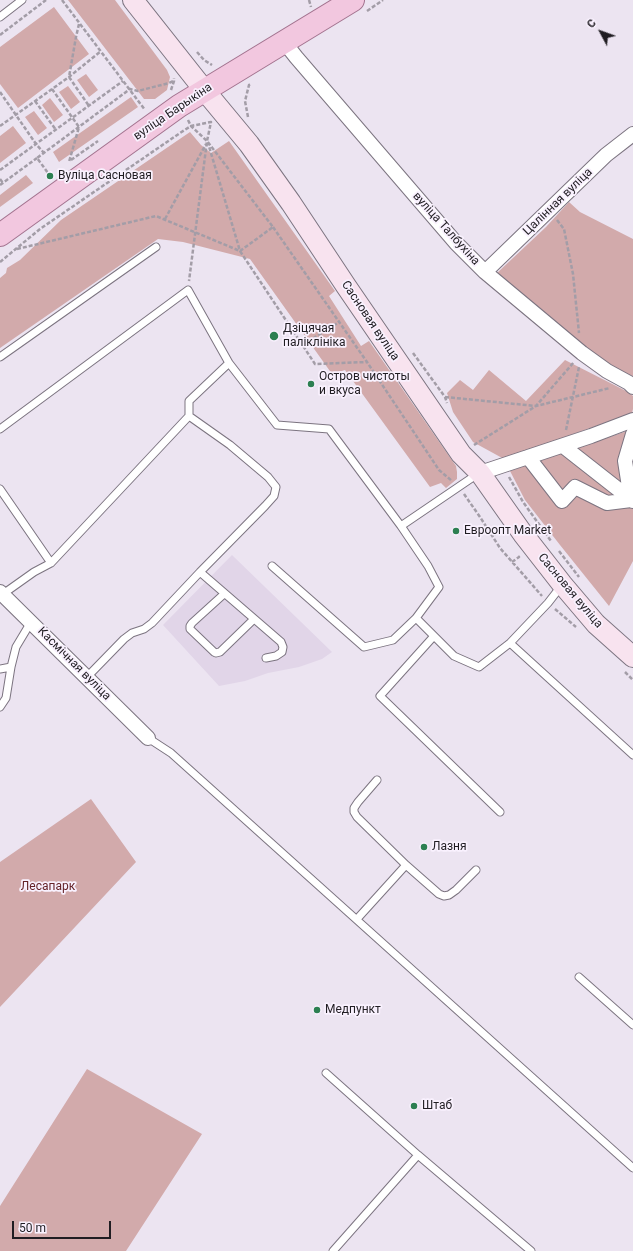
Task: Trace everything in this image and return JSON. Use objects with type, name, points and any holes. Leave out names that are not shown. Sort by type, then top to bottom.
[{"type":"main road","name":"Сасновая вуліца","points":[[133,0],[249,144],[291,203],[461,454],[480,473],[523,534],[562,584],[596,624],[630,652]]},
{"type":"main road","name":"вуліца Барыкіна","points":[[0,235],[179,106],[285,43],[353,0]]},
{"type":"street","name":"вуліца Талбухіна","points":[[285,43],[456,243],[485,272],[582,354],[607,371],[632,385]]},
{"type":"street","name":"Цалінная вуліца","points":[[485,272],[606,156],[633,134]]},
{"type":"street","points":[[480,473],[563,446],[633,420]]},
{"type":"street","points":[[632,500],[625,461],[633,434]]},
{"type":"street","points":[[563,446],[632,500]]},
{"type":"street","points":[[528,457],[562,501],[575,487],[607,503],[632,500]]},
{"type":"street","name":"Касмічная вуліца","points":[[2,593],[148,738]]},
{"type":"lane","points":[[0,17],[22,0]]},
{"type":"lane","points":[[0,357],[156,247]]},
{"type":"lane","points":[[0,429],[188,290],[229,363],[277,425],[329,429],[401,526],[428,566],[439,587],[416,618],[393,640],[364,647],[272,566]]},
{"type":"lane","points":[[2,593],[34,572],[51,563],[190,416],[189,401],[229,363]]},
{"type":"lane","points":[[87,677],[128,636],[144,629],[152,623],[274,496],[276,487],[268,477],[230,445],[190,416]]},
{"type":"lane","points":[[401,526],[480,473]]},
{"type":"lane","points":[[0,489],[51,563]]},
{"type":"lane","points":[[200,572],[281,642],[283,647],[282,652],[276,656],[266,658]]},
{"type":"lane","points":[[416,618],[454,656],[479,667],[510,643],[548,603],[562,584]]},
{"type":"lane","points":[[224,594],[192,622],[190,626],[190,629],[214,652],[220,652],[254,619]]},
{"type":"lane","points":[[0,707],[6,698],[16,647],[31,622]]},
{"type":"lane","points":[[434,636],[380,696],[500,812]]},
{"type":"lane","points":[[510,643],[633,755]]},
{"type":"lane","points":[[0,669],[11,667]]},
{"type":"lane","points":[[148,738],[171,753],[633,1168]]},
{"type":"lane","points":[[377,780],[358,802],[354,808],[354,812],[356,817],[406,865],[439,894],[444,896],[449,895],[456,890],[476,870]]},
{"type":"lane","points":[[356,919],[406,865]]},
{"type":"lane","points":[[579,976],[633,1025]]},
{"type":"lane","points":[[326,1073],[418,1155],[531,1251]]},
{"type":"lane","points":[[333,1251],[418,1155]]},
{"type":"path","points":[[0,35],[46,0]]},
{"type":"path","points":[[62,0],[145,110]]},
{"type":"path","points":[[309,0],[311,8]]},
{"type":"path","points":[[80,23],[69,77],[89,106]]},
{"type":"path","points":[[0,126],[69,77],[101,51]]},
{"type":"path","points":[[0,170],[123,81]]},
{"type":"path","points":[[130,89],[138,91],[174,81]]},
{"type":"path","points":[[245,101],[250,85]]},
{"type":"path","points":[[52,89],[79,127]]},
{"type":"path","points":[[0,185],[130,89]]},
{"type":"path","points":[[0,92],[36,144],[44,153]]},
{"type":"path","points":[[0,101],[4,98]]},
{"type":"path","points":[[35,101],[56,130]]},
{"type":"path","points":[[188,120],[191,126],[207,141],[273,227],[368,362],[439,470],[459,487],[500,548],[521,573]]},
{"type":"path","points":[[0,262],[40,229],[191,126],[211,122],[207,141],[188,290]]},
{"type":"path","points":[[69,162],[79,127]]},
{"type":"path","points":[[164,219],[207,141]]},
{"type":"path","points":[[207,141],[240,251],[315,364],[368,362]]},
{"type":"path","points":[[37,158],[50,176]]},
{"type":"path","points":[[0,179],[3,183]]},
{"type":"path","points":[[548,211],[564,230],[573,274],[582,354],[563,446]]},
{"type":"path","points":[[17,249],[156,216],[240,251]]},
{"type":"path","points":[[240,251],[273,227]]},
{"type":"path","points":[[303,345],[339,322]]},
{"type":"path","points":[[415,354],[445,397],[536,406],[632,385]]},
{"type":"path","points":[[478,450],[472,446],[536,406],[582,354]]},
{"type":"path","points":[[502,466],[522,502],[582,580]]},
{"type":"path","points":[[492,535],[501,532]]},
{"type":"path","points":[[512,562],[519,557]]},
{"type":"shaded area","points":[[232,555],[332,652],[322,659],[299,667],[268,673],[245,681],[219,686],[163,625]]},
{"type":"green space","points":[[68,0],[115,0],[167,70],[170,77],[167,90],[155,99],[144,99]]},
{"type":"green space","points":[[54,7],[89,54],[18,108],[0,84],[0,47]]},
{"type":"green space","points":[[86,74],[98,90],[89,97],[77,80]]},
{"type":"green space","points":[[68,86],[80,102],[71,109],[59,92]]},
{"type":"green space","points":[[131,97],[138,107],[59,162],[53,152]]},
{"type":"green space","points":[[50,98],[63,115],[54,122],[42,105]]},
{"type":"green space","points":[[34,111],[47,128],[38,135],[25,117]]},
{"type":"green space","points":[[13,126],[26,143],[0,163],[0,136]]},
{"type":"green space","points":[[190,132],[201,145],[211,153],[229,141],[335,291],[329,296],[361,346],[369,341],[456,466],[457,479],[446,488],[441,483],[430,487],[345,370],[332,374],[250,259],[183,242],[158,239],[0,348],[0,278],[6,273],[7,268],[20,260],[61,220]]},
{"type":"green space","points":[[26,175],[33,183],[0,207],[0,195]]},
{"type":"green space","points":[[569,202],[580,212],[633,239],[633,376],[628,375],[589,352],[497,273],[546,227]]},
{"type":"green space","points":[[565,360],[628,392],[633,396],[632,413],[504,459],[473,442],[453,412],[447,393],[460,380],[473,390],[489,370],[526,401]]},
{"type":"green space","points":[[633,429],[633,561],[609,606],[525,500],[510,471]]},
{"type":"green space","name":"Лесапарк","points":[[91,799],[136,862],[0,1007],[0,862]]},
{"type":"green space","points":[[87,1069],[202,1134],[126,1251],[0,1251],[0,1206]]},
{"type":"place","name":"Вуліца Сасновая","points":[[50,176]]},
{"type":"place","name":"Дзіцячая паліклініка","points":[[274,336]]},
{"type":"place","name":"Остров чистоты и вкуса","points":[[311,384]]},
{"type":"place","name":"Евроопт Market","points":[[456,531]]},
{"type":"place","name":"Лазня","points":[[424,847]]},
{"type":"place","name":"Медпункт","points":[[317,1010]]},
{"type":"place","name":"Штаб","points":[[414,1106]]}]
